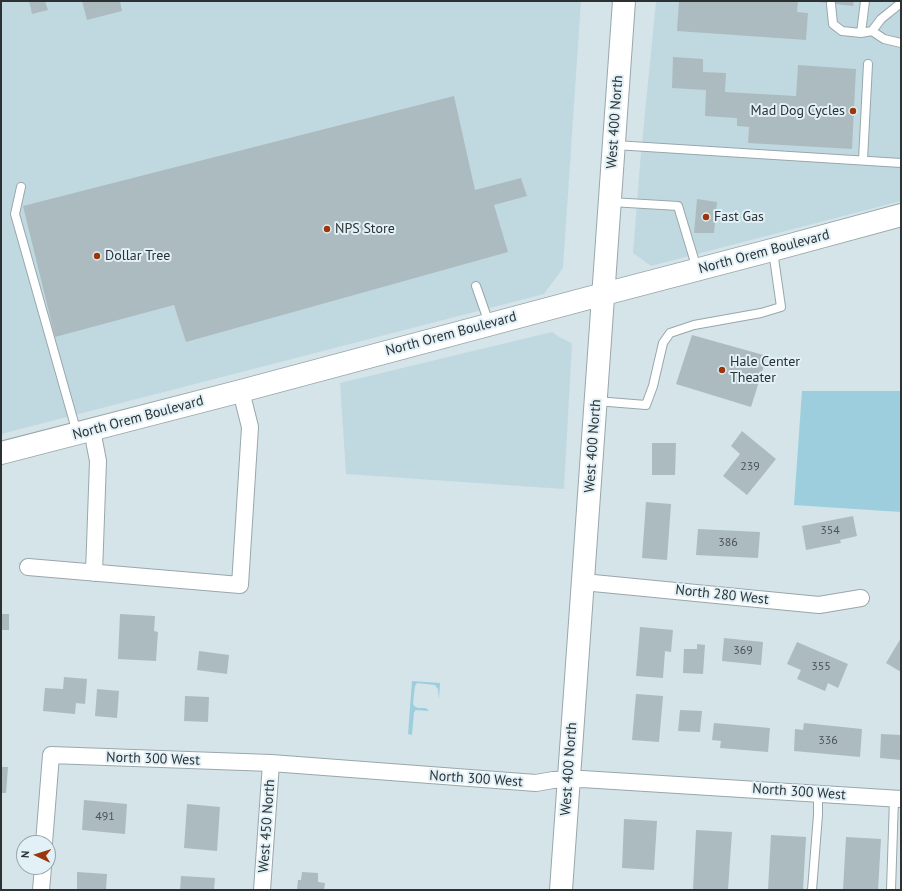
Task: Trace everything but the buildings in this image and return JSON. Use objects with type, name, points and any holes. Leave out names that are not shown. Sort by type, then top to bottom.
[{"type":"street","name":"West 400 North","points":[[560,890],[624,1]]},
{"type":"street","name":"North Orem Boulevard","points":[[1,453],[241,391],[901,215]]},
{"type":"street","points":[[28,567],[240,585],[250,427],[241,391]]},
{"type":"street","points":[[84,432],[98,461],[94,573]]},
{"type":"street","name":"North 280 West","points":[[583,582],[819,605],[861,598]]},
{"type":"street","name":"North 300 West","points":[[45,835],[51,755],[271,763],[536,783],[568,779],[898,799]]},
{"type":"street","name":"West 450 North","points":[[262,890],[271,763]]},
{"type":"street","points":[[41,890],[42,875]]},
{"type":"lane","points":[[861,33],[865,1]]},
{"type":"lane","points":[[872,31],[880,19],[901,3]]},
{"type":"lane","points":[[832,4],[834,24],[842,31],[861,33],[872,31],[884,39],[901,43]]},
{"type":"lane","points":[[862,160],[868,64]]},
{"type":"lane","points":[[614,145],[901,163]]},
{"type":"lane","points":[[21,187],[15,214],[84,432]]},
{"type":"lane","points":[[610,202],[678,206],[697,270]]},
{"type":"lane","points":[[596,401],[646,405],[653,386],[663,344],[670,333],[694,325],[761,313],[781,307],[772,250]]},
{"type":"lane","points":[[476,286],[490,324]]},
{"type":"lane","points":[[812,890],[818,815],[818,793]]},
{"type":"lane","points":[[891,890],[898,799]]},
{"type":"shaded area","points":[[1,1],[581,1],[563,268],[544,294],[1,434]]},
{"type":"shaded area","points":[[656,1],[901,1],[901,201],[651,266],[633,253]]},
{"type":"shaded area","points":[[552,332],[572,343],[564,489],[346,474],[340,383]]},
{"type":"shaded area","points":[[802,391],[901,391],[901,512],[794,505]]},
{"type":"shaded area","points":[[412,681],[440,683],[439,699],[438,689],[435,685],[417,683],[415,686],[414,706],[418,708],[426,708],[429,711],[415,710],[412,735],[408,734]]},
{"type":"place","name":"Mad Dog Cycles","points":[[853,111]]},
{"type":"place","name":"Fast Gas","points":[[706,217]]},
{"type":"place","name":"NPS Store","points":[[327,229]]},
{"type":"place","name":"Dollar Tree","points":[[97,256]]},
{"type":"place","name":"Hale Center Theater","points":[[722,370]]}]
